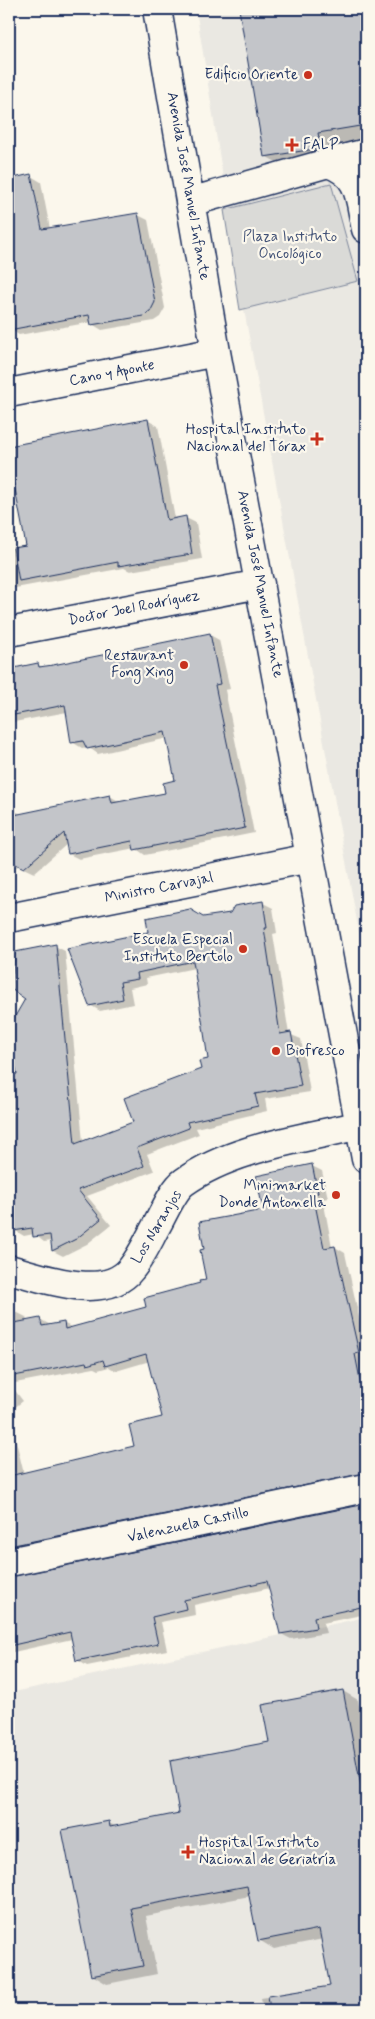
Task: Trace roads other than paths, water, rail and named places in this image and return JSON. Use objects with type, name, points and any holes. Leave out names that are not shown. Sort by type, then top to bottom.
[{"type":"street","name":"Avenida José Manuel Infante","points":[[157,9],[216,352],[366,1159]]},
{"type":"street","points":[[190,202],[366,153]]},
{"type":"street","points":[[328,163],[347,172],[354,179],[366,229]]},
{"type":"street","name":"Cano y Aponte","points":[[9,393],[186,360],[216,352]]},
{"type":"street","name":"Doctor Joel Rodríguez","points":[[9,632],[260,584]]},
{"type":"street","name":"Ministro Carvajal","points":[[9,918],[310,858]]},
{"type":"street","name":"Los Naranjos","points":[[9,1269],[65,1284],[92,1286],[116,1282],[130,1271],[181,1184],[202,1170],[224,1160],[263,1148],[360,1125]]},
{"type":"street","name":"Valenzuela Castillo","points":[[9,1562],[366,1488]]},
{"type":"place","name":"Edificio Oriente","points":[[308,75]]},
{"type":"place","name":"FALP","points":[[292,145]]},
{"type":"place","name":"Hospital Instituto Nacional del Tórax","points":[[317,439]]},
{"type":"place","name":"Restaurant Fong Xing","points":[[184,665]]},
{"type":"place","name":"Escuela Especial Instituto Bertolo","points":[[243,949]]},
{"type":"place","name":"Biofresco","points":[[276,1051]]},
{"type":"place","name":"Minimarket Donde Antonella","points":[[336,1195]]},
{"type":"place","name":"Hospital Instituto Nacional de Geriatría","points":[[188,1852]]},
{"type":"park label","name":"Plaza Instituto Oncológico","points":[[290,246]]}]
